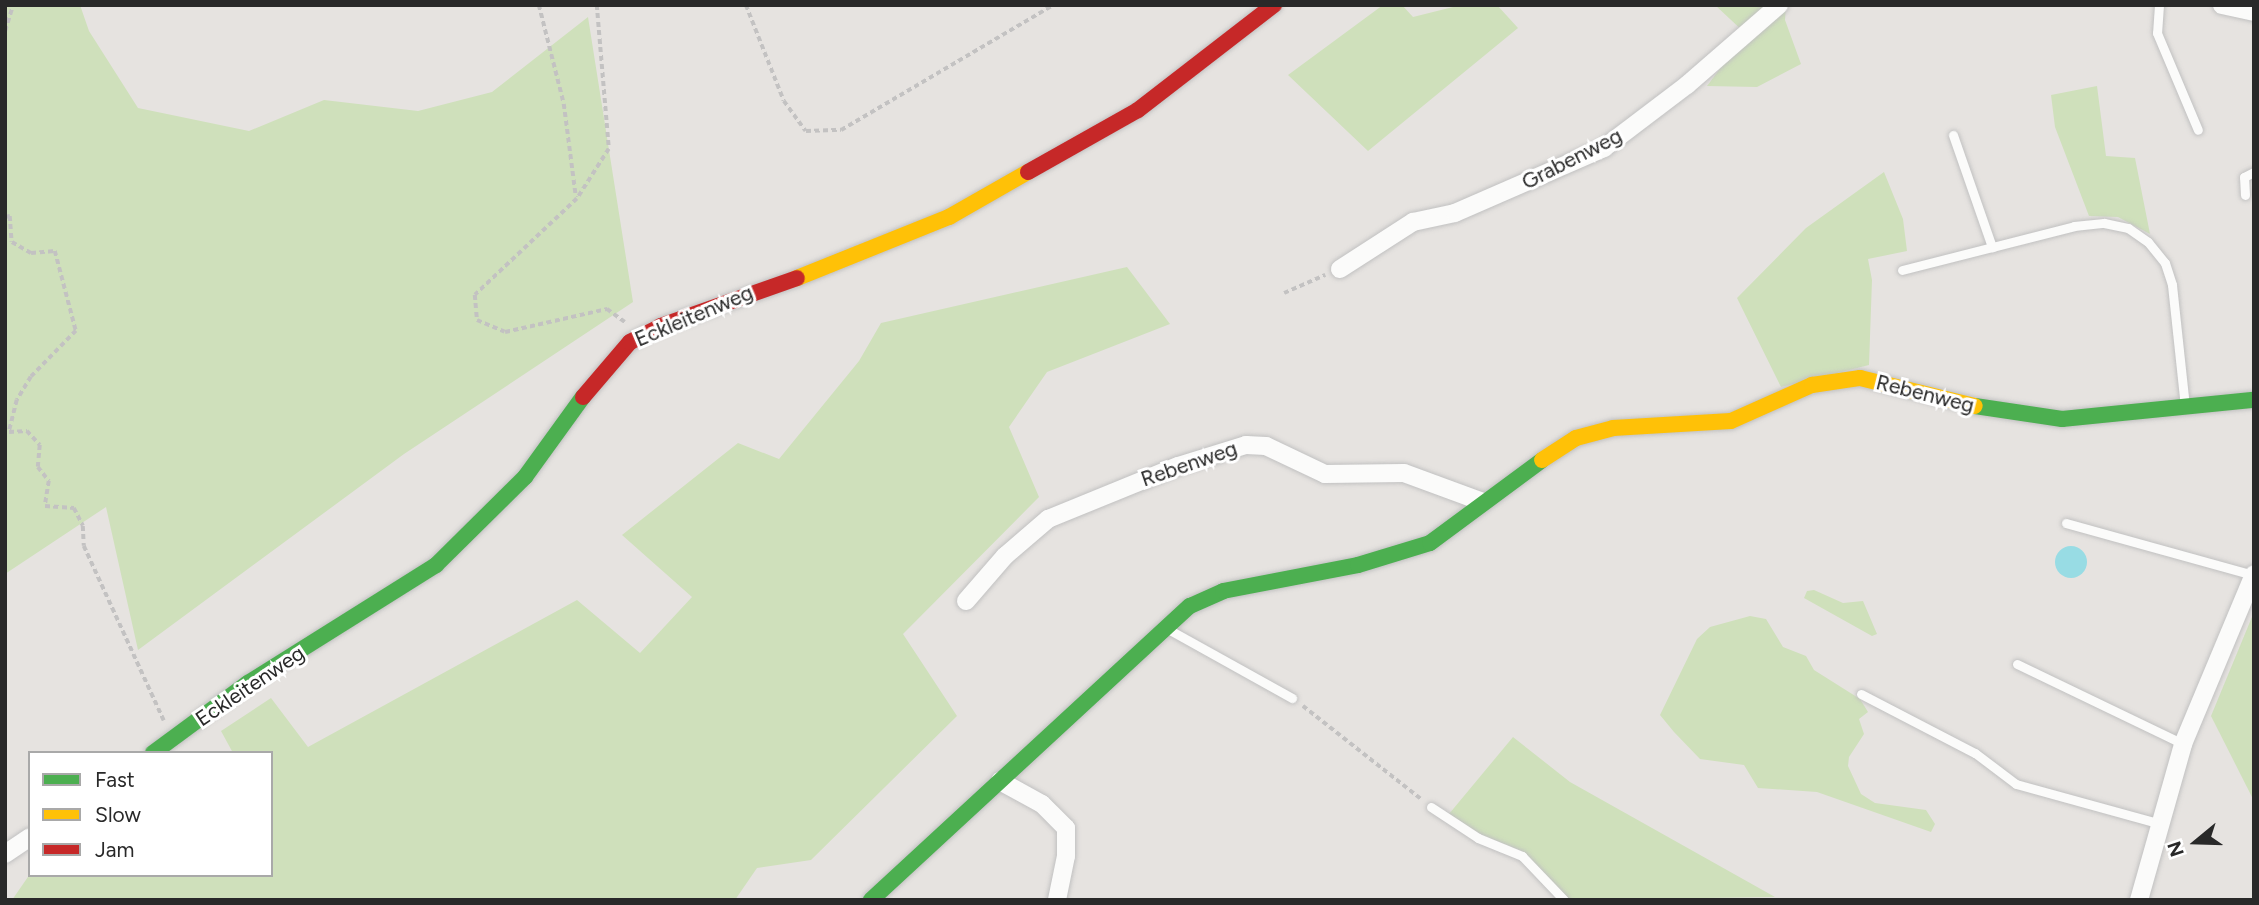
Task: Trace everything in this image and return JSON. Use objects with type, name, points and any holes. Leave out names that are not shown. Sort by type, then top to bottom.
[{"type":"street","name":"Eckleitenweg","points":[[156,751],[248,683],[436,565],[518,485],[602,371],[642,335],[758,289],[860,256],[949,217],[1138,110],[1275,5]]},
{"type":"street","name":"Grabenweg","points":[[1340,269],[1413,222],[1455,213],[1604,148],[1687,85],[1779,5]]},
{"type":"street","points":[[2222,5],[2254,12]]},
{"type":"street","name":"Rebenweg","points":[[872,900],[1163,626],[1190,606],[1223,591],[1407,552],[1448,532],[1483,502],[1576,438],[1613,428],[1731,421],[1797,390],[1836,380],[1875,379],[1959,404],[2062,419],[2254,400]]},
{"type":"street","name":"Rebenweg","points":[[966,601],[1005,556],[1048,519],[1178,466],[1246,444],[1266,446],[1325,474],[1404,473],[1483,502]]},
{"type":"street","points":[[2139,900],[2183,744],[2253,574]]},
{"type":"street","points":[[1000,781],[1062,821],[1067,848],[1056,900]]},
{"type":"street","points":[[5,853],[28,838]]},
{"type":"lane","points":[[2159,5],[2157,33],[2198,130]]},
{"type":"lane","points":[[1953,135],[1992,247]]},
{"type":"lane","points":[[2245,195],[2244,177],[2254,172]]},
{"type":"lane","points":[[1902,270],[2104,223],[2128,228],[2148,242],[2165,263],[2172,285],[2185,408]]},
{"type":"lane","points":[[2066,523],[2253,574]]},
{"type":"lane","points":[[1163,626],[1292,698]]},
{"type":"lane","points":[[2017,664],[2183,744]]},
{"type":"lane","points":[[1861,694],[1975,753],[2016,784],[2161,824]]},
{"type":"lane","points":[[1431,807],[1478,838],[1522,856],[1564,900]]},
{"type":"path","points":[[5,31],[13,5]]},
{"type":"path","points":[[539,5],[564,104],[577,199]]},
{"type":"path","points":[[597,5],[609,149],[577,199],[475,295],[477,320],[505,332],[607,309],[642,335]]},
{"type":"path","points":[[746,5],[784,102],[806,131],[841,130],[1053,5]]},
{"type":"path","points":[[5,217],[10,216],[12,242],[31,253],[55,251],[76,331],[31,377],[17,400],[9,432],[27,431],[40,446],[38,467],[49,481],[45,506],[74,508],[83,526],[84,546],[172,739]]},
{"type":"path","points":[[1284,293],[1340,269]]},
{"type":"path","points":[[1292,698],[1431,807]]},
{"type":"green space","points":[[5,5],[80,5],[89,31],[138,108],[249,131],[324,100],[418,111],[492,92],[588,17],[633,302],[404,454],[138,650],[106,507],[5,574]]},
{"type":"green space","points":[[1383,5],[1402,5],[1413,17],[1461,5],[1497,5],[1518,28],[1368,151],[1288,75]]},
{"type":"green space","points":[[1715,5],[1786,5],[1785,20],[1801,64],[1757,87],[1707,86],[1746,34]]},
{"type":"green space","points":[[2097,86],[2106,156],[2135,158],[2150,234],[2118,217],[2089,216],[2055,127],[2051,95]]},
{"type":"green space","points":[[1884,172],[1903,219],[1907,251],[1868,259],[1872,280],[1869,365],[1781,387],[1737,298],[1806,228]]},
{"type":"green space","points":[[1127,267],[1170,324],[1047,372],[1009,427],[1039,497],[903,634],[957,716],[811,860],[757,868],[735,900],[12,900],[28,877],[273,877],[273,751],[232,751],[221,731],[271,698],[308,747],[577,600],[640,653],[692,597],[622,535],[738,443],[779,459],[859,361],[881,323]]},
{"type":"green space","points":[[1814,590],[1843,603],[1863,601],[1877,634],[1872,636],[1804,598],[1807,591]]},
{"type":"green space","points":[[2254,612],[2254,801],[2211,716]]},
{"type":"green space","points":[[1750,616],[1766,619],[1783,647],[1806,656],[1814,670],[1860,699],[1868,712],[1859,719],[1864,734],[1849,757],[1848,766],[1861,794],[1875,803],[1926,810],[1935,824],[1931,832],[1817,792],[1758,788],[1744,765],[1700,759],[1674,732],[1660,715],[1697,639],[1710,627]]},
{"type":"green space","points":[[1513,737],[1570,782],[1775,897],[1569,900],[1524,852],[1480,834],[1449,814]]},
{"type":"water","points":[[2071,546],[2082,551],[2087,562],[2082,573],[2071,578],[2060,573],[2055,562],[2060,551]]},
{"type":"traffic: fast","points":[[156,751],[248,683],[436,565],[525,477],[583,397]]},
{"type":"traffic: fast","points":[[1975,406],[2062,419],[2254,400]]},
{"type":"traffic: fast","points":[[871,900],[1190,606],[1223,591],[1358,565],[1430,543],[1542,460]]},
{"type":"traffic: slow","points":[[797,278],[949,217],[1028,172]]},
{"type":"traffic: slow","points":[[1542,460],[1576,438],[1613,428],[1731,421],[1812,385],[1860,378],[1975,406]]},
{"type":"traffic: jam","points":[[1028,172],[1138,110],[1274,5]]},
{"type":"traffic: jam","points":[[583,397],[630,342],[661,326],[797,278]]}]
